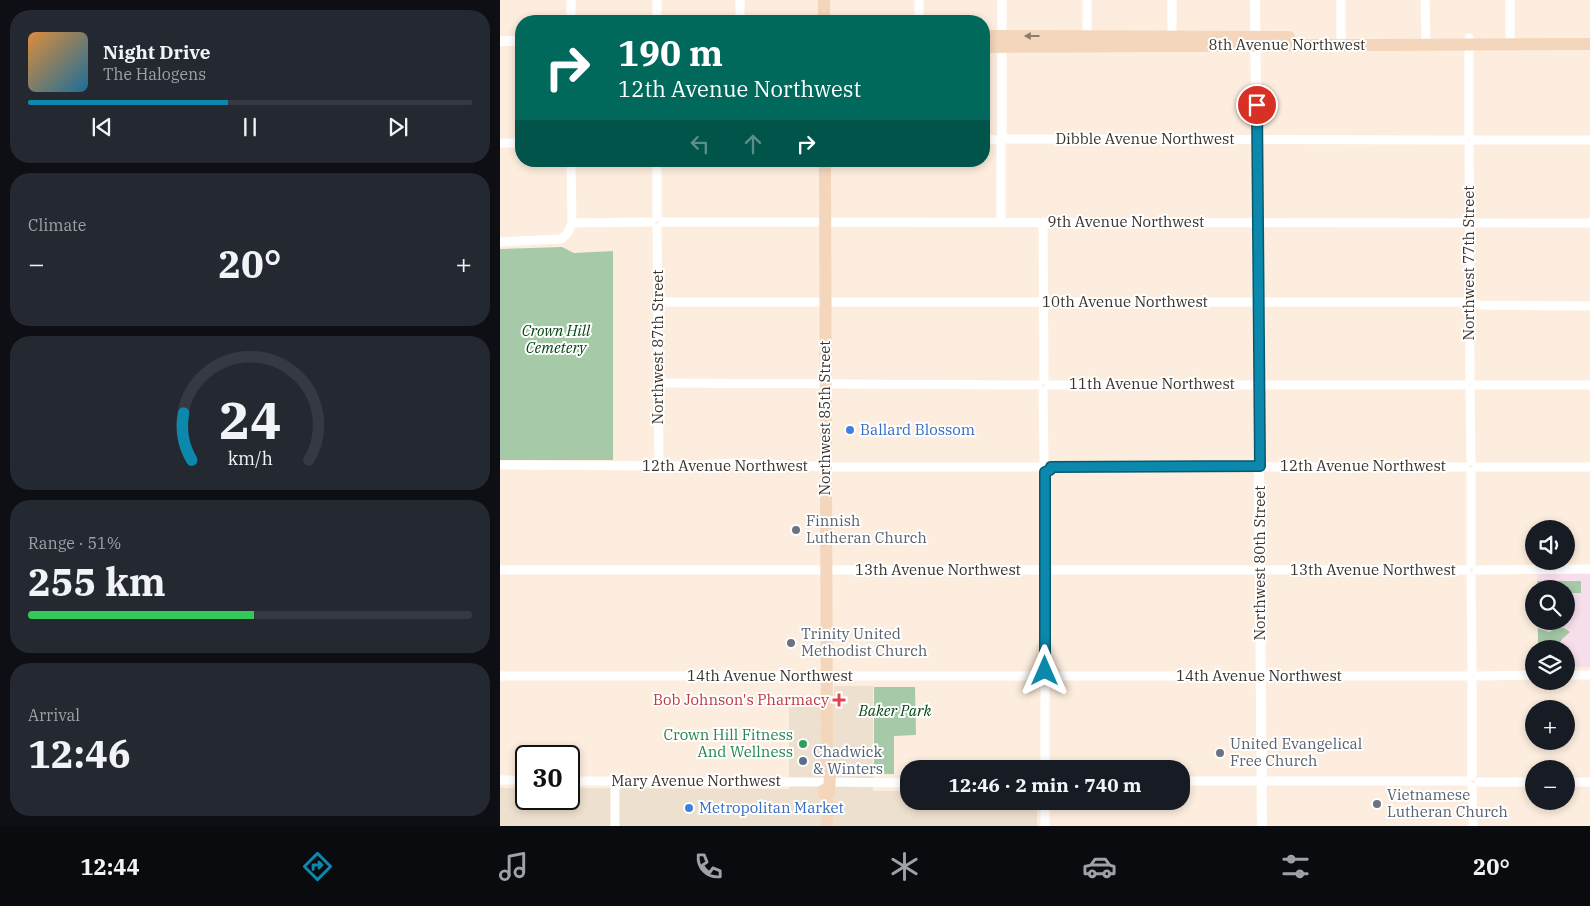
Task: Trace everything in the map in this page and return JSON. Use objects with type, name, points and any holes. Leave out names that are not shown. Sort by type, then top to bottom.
[{"type":"main road","points":[[824,0],[824,15]]},
{"type":"main road","name":"8th Avenue Northwest","points":[[990,44],[1002,41],[1087,36],[1172,36],[1255,41],[1341,38],[1426,41]]},
{"type":"main road","name":"8th Avenue Northwest","points":[[990,38],[1002,41],[1469,41],[1590,44]]},
{"type":"main road","name":"8th Avenue Northwest","points":[[1469,41],[1510,38],[1590,38]]},
{"type":"main road","name":"Northwest 85th Street","points":[[824,167],[826,765],[823,773],[829,794],[827,796],[827,826]]},
{"type":"street","points":[[571,0],[571,15]]},
{"type":"street","points":[[657,0],[657,15]]},
{"type":"street","points":[[740,0],[740,15]]},
{"type":"street","points":[[919,0],[919,15]]},
{"type":"street","points":[[1001,221],[1002,0]]},
{"type":"street","points":[[1087,0],[1087,36]]},
{"type":"street","points":[[1172,0],[1172,36]]},
{"type":"street","name":"Northwest 80th Street","points":[[1255,0],[1262,826]]},
{"type":"street","points":[[1341,0],[1341,38]]},
{"type":"street","points":[[1425,0],[1426,41]]},
{"type":"street","points":[[1510,0],[1510,38]]},
{"type":"street","points":[[500,41],[515,40]]},
{"type":"street","name":"Northwest 77th Street","points":[[1469,41],[1473,826]]},
{"type":"street","name":"Dibble Avenue Northwest","points":[[990,140],[1590,140]]},
{"type":"street","points":[[500,143],[515,142]]},
{"type":"street","points":[[500,242],[561,239],[567,234],[572,224],[571,167]]},
{"type":"street","name":"Northwest 87th Street","points":[[657,167],[660,383],[659,466]]},
{"type":"street","name":"9th Avenue Northwest","points":[[572,224],[825,221],[1590,223]]},
{"type":"street","points":[[1043,222],[1045,760]]},
{"type":"street","name":"10th Avenue Northwest","points":[[659,302],[1044,301],[1469,303],[1590,306]]},
{"type":"street","name":"11th Avenue Northwest","points":[[660,383],[1590,385]]},
{"type":"street","name":"12th Avenue Northwest","points":[[500,466],[659,466],[699,464],[714,466],[734,463],[826,466],[1590,467]]},
{"type":"street","name":"13th Avenue Northwest","points":[[500,570],[1590,569]]},
{"type":"street","name":"14th Avenue Northwest","points":[[500,676],[1525,675]]},
{"type":"street","points":[[1575,675],[1590,675]]},
{"type":"street","points":[[500,780],[515,780]]},
{"type":"street","name":"Mary Avenue Northwest","points":[[580,780],[900,783]]},
{"type":"street","points":[[614,781],[615,826]]},
{"type":"street","points":[[1190,781],[1525,782]]},
{"type":"street","points":[[1575,782],[1590,782]]},
{"type":"street","points":[[1045,810],[1045,826]]},
{"type":"shaded area","points":[[1537,574],[1590,574],[1590,667],[1575,667],[1575,640],[1538,640],[1537,630],[1575,630],[1575,580],[1537,580]]},
{"type":"shaded area","points":[[834,686],[873,686],[873,791],[900,791],[900,810],[1037,810],[1037,826],[500,826],[500,788],[515,788],[515,810],[580,810],[580,788],[789,789],[789,705],[834,704]]},
{"type":"green space","name":"Crown Hill Cemetery","points":[[562,247],[574,253],[613,251],[613,460],[500,460],[500,249]]},
{"type":"green space","points":[[1575,581],[1581,581],[1581,593],[1575,593]]},
{"type":"green space","points":[[1538,630],[1549,632],[1553,630],[1567,630],[1570,632],[1561,640],[1538,640]]},
{"type":"green space","name":"Baker Park","points":[[874,687],[915,687],[916,735],[894,736],[894,774],[874,774]]},
{"type":"place","name":"Ballard Blossom","points":[[850,430]]},
{"type":"place","name":"Finnish Lutheran Church","points":[[796,530]]},
{"type":"place","name":"Trinity United Methodist Church","points":[[791,643]]},
{"type":"place","name":"Bob Johnson's Pharmacy","points":[[839,700]]},
{"type":"place","name":"Crown Hill Fitness And Wellness","points":[[803,744]]},
{"type":"place","name":"United Evangelical Free Church","points":[[1220,753]]},
{"type":"place","name":"Chadwick & Winters","points":[[803,761]]},
{"type":"place","name":"Vietnamese Lutheran Church","points":[[1377,804]]},
{"type":"place","name":"Metropolitan Market","points":[[689,808]]},
{"type":"route","points":[[1045,671],[1045,472],[1050,470],[1051,467],[1260,466],[1257,105]]}]
